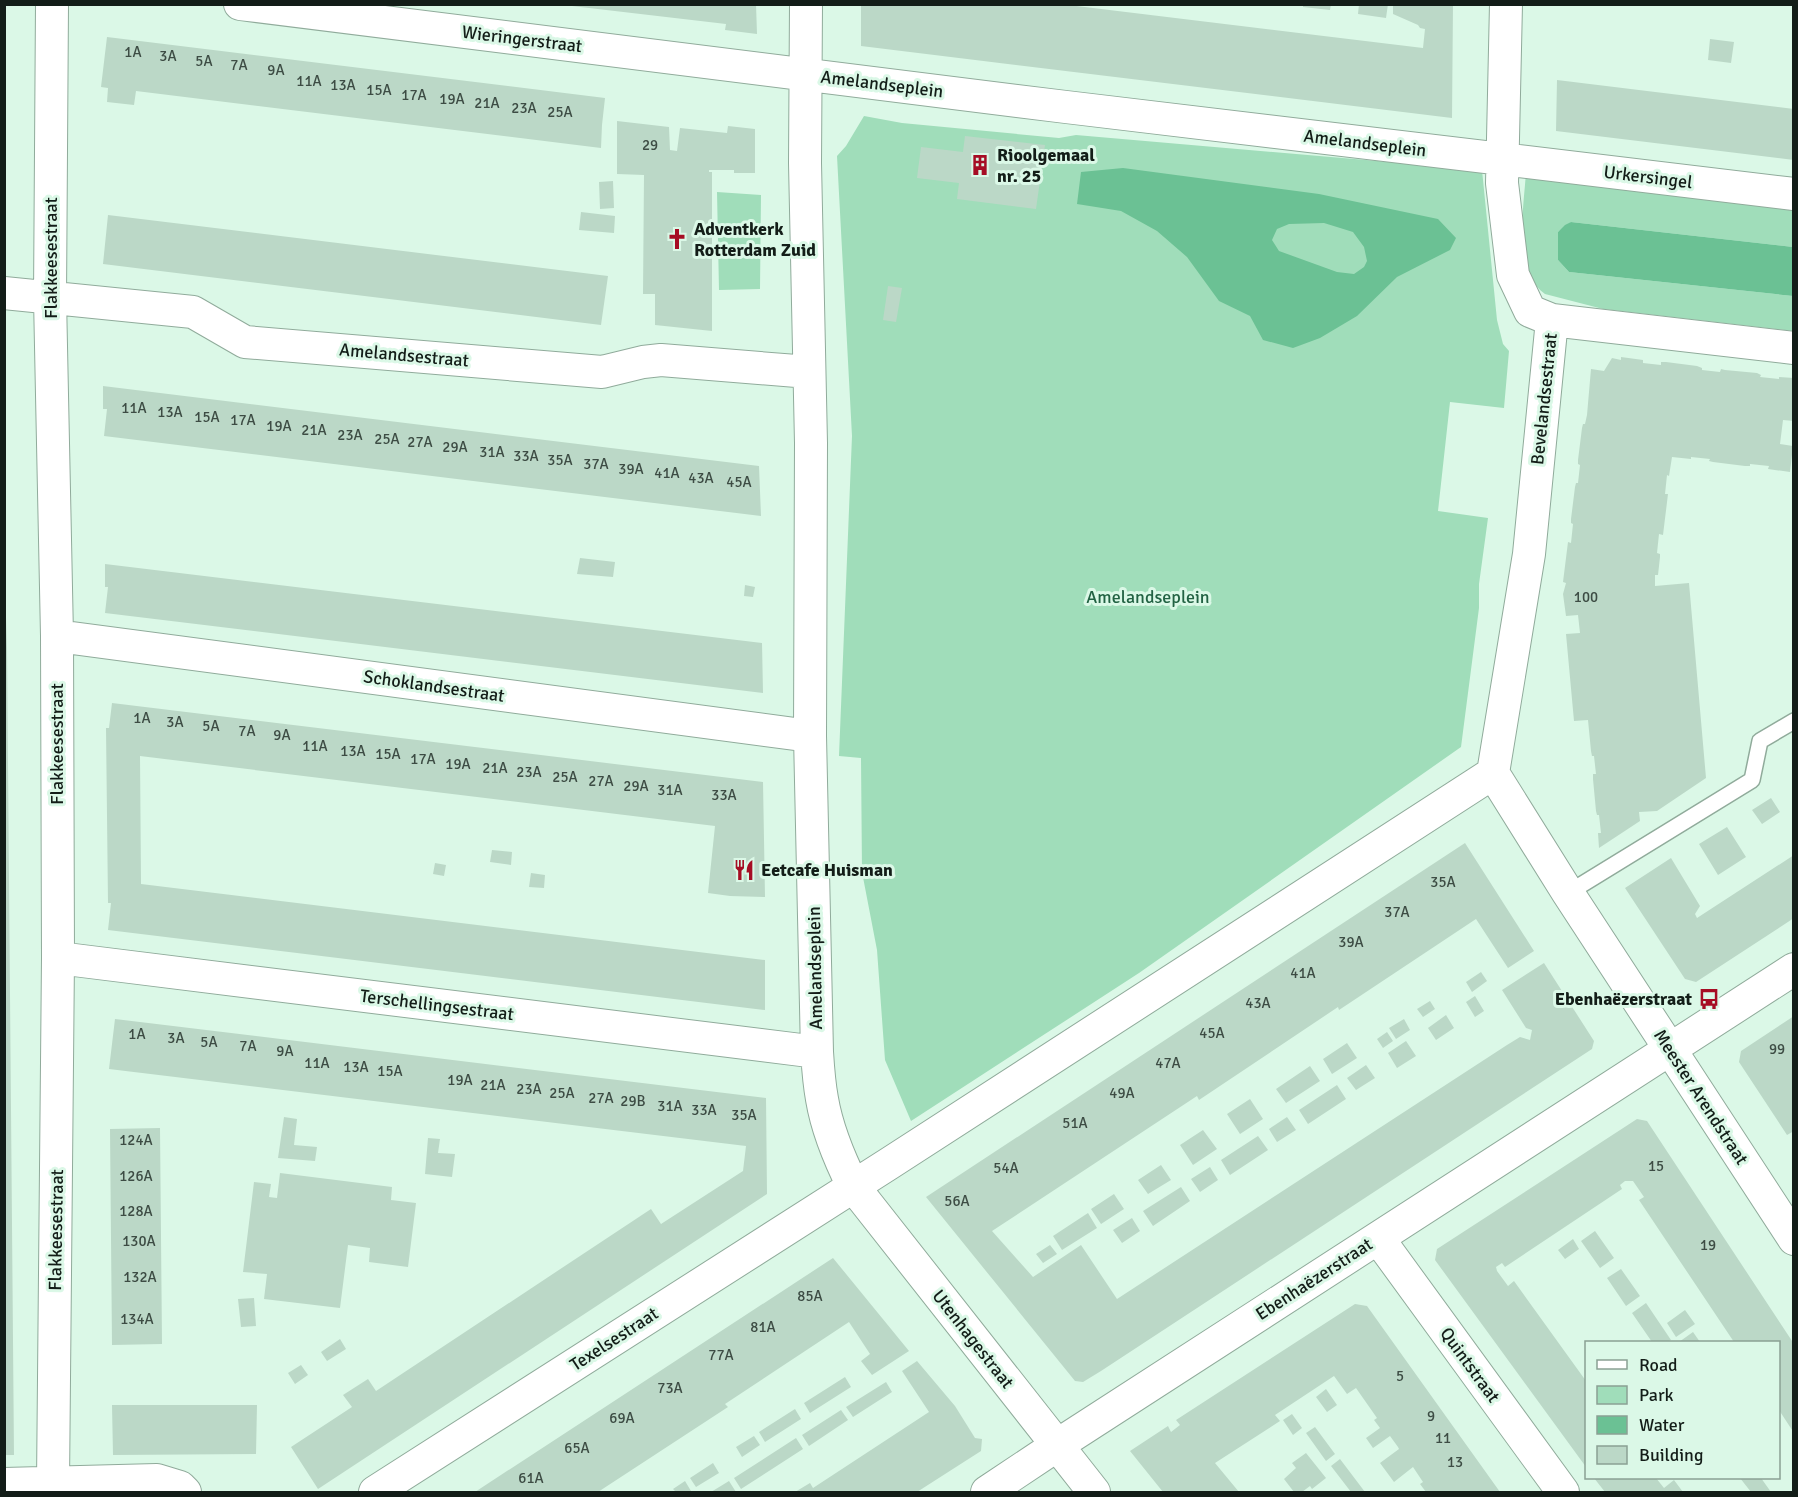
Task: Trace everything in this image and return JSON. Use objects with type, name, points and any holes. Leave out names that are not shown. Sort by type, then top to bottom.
[{"type":"street","name":"Flakkeesestraat","points":[[52,4],[50,298],[57,636],[58,958],[53,1483]]},
{"type":"street","name":"Wieringerstraat","points":[[240,4],[805,74]]},
{"type":"street","points":[[805,74],[806,4]]},
{"type":"street","name":"Bevelandsestraat","points":[[1493,773],[1529,554],[1552,320],[1530,310],[1513,275],[1502,183],[1506,4]]},
{"type":"street","name":"Amelandseplein","points":[[853,1186],[842,1165],[827,1123],[821,1097],[817,1052],[810,736],[811,443],[805,74],[1503,160]]},
{"type":"street","name":"Urkersingel","points":[[1503,160],[1794,194]]},
{"type":"street","name":"Amelandsestraat","points":[[4,293],[193,312],[245,342],[602,372],[661,360],[809,372]]},
{"type":"street","points":[[1552,320],[1794,348]]},
{"type":"street","name":"Schoklandsestraat","points":[[57,636],[810,736]]},
{"type":"street","points":[[853,1186],[1493,773]]},
{"type":"street","name":"Meester Arendstraat","points":[[1493,773],[1568,893],[1794,1239]]},
{"type":"street","name":"Terschellingsestraat","points":[[58,958],[817,1052]]},
{"type":"street","name":"Ebenhaëzerstraat","points":[[987,1492],[1794,969]]},
{"type":"street","name":"Utenhagestraat","points":[[853,1186],[1094,1492]]},
{"type":"street","name":"Texelsestraat","points":[[375,1492],[853,1186]]},
{"type":"street","name":"Quintstraat","points":[[1378,1238],[1563,1492]]},
{"type":"street","points":[[4,1484],[156,1480],[180,1487],[185,1492]]},
{"type":"lane","points":[[1568,893],[1752,780],[1760,741],[1794,721]]},
{"type":"green space","name":"Amelandseplein","points":[[864,116],[902,123],[1059,138],[1076,135],[1482,170],[1497,320],[1503,344],[1509,351],[1504,408],[1450,402],[1438,511],[1488,518],[1461,747],[1139,973],[911,1121],[885,1060],[877,950],[862,872],[861,758],[839,756],[852,436],[837,156],[846,146]]},
{"type":"green space","points":[[1526,172],[1793,203],[1793,247],[1571,222],[1558,232],[1558,260],[1569,272],[1793,296],[1793,331],[1603,309],[1545,294],[1535,284],[1524,254],[1522,219]]},
{"type":"green space","points":[[717,192],[761,195],[760,289],[719,290]]},
{"type":"water","points":[[1123,168],[1319,194],[1438,219],[1456,238],[1450,250],[1397,277],[1357,316],[1320,338],[1293,348],[1263,340],[1250,316],[1219,301],[1187,257],[1157,231],[1121,211],[1077,204],[1081,172]],"holes":[[[1324,223],[1353,232],[1364,247],[1367,261],[1364,267],[1354,274],[1337,272],[1279,251],[1272,240],[1277,229],[1289,224]]]},
{"type":"water","points":[[1571,222],[1793,247],[1793,296],[1569,272],[1558,260],[1558,232]]},
{"type":"building","points":[[573,4],[756,4],[757,34],[725,30],[726,24],[572,6]]},
{"type":"building","points":[[861,4],[1060,4],[1423,48],[1425,29],[1393,14],[1393,4],[1453,4],[1452,118],[861,46]]},
{"type":"building","points":[[1303,4],[1331,4],[1330,10],[1303,7]]},
{"type":"building","points":[[1359,4],[1388,4],[1386,18],[1358,14]]},
{"type":"building","points":[[107,37],[605,98],[601,148],[136,91],[134,105],[107,102],[108,88],[101,87]]},
{"type":"building","points":[[1710,39],[1734,42],[1731,63],[1708,60]]},
{"type":"building","points":[[1557,80],[1794,109],[1794,160],[1556,131]]},
{"type":"building","name":"Adventkerk Rotterdam Zuid","points":[[617,121],[669,127],[670,150],[677,151],[680,128],[727,133],[728,126],[755,129],[755,173],[709,170],[712,172],[712,331],[655,325],[655,294],[643,294],[644,175],[617,174]]},
{"type":"building","name":"Rioolgemaal nr. 25","points":[[965,136],[1045,145],[1036,209],[957,199],[959,183],[917,178],[921,147],[963,152]]},
{"type":"building","points":[[613,181],[614,208],[600,209],[599,182]]},
{"type":"building","points":[[581,212],[615,216],[614,233],[579,230]]},
{"type":"building","points":[[108,215],[608,276],[601,325],[103,264]]},
{"type":"building","points":[[888,286],[902,288],[896,322],[883,320]]},
{"type":"building","points":[[1621,357],[1643,360],[1643,363],[1661,365],[1661,362],[1666,362],[1697,366],[1702,370],[1720,372],[1721,369],[1757,373],[1761,375],[1760,377],[1794,378],[1794,421],[1783,420],[1780,444],[1793,446],[1790,472],[1768,469],[1769,466],[1750,464],[1750,466],[1745,466],[1713,462],[1709,461],[1710,459],[1672,457],[1669,476],[1667,475],[1665,494],[1668,494],[1663,535],[1659,534],[1657,553],[1660,557],[1658,575],[1655,575],[1655,586],[1689,583],[1706,778],[1657,811],[1639,812],[1640,821],[1599,848],[1598,833],[1601,833],[1593,779],[1593,774],[1596,774],[1594,756],[1591,751],[1588,720],[1574,721],[1566,634],[1580,633],[1578,615],[1566,616],[1563,594],[1566,583],[1563,582],[1568,542],[1571,543],[1573,524],[1571,519],[1575,487],[1578,483],[1580,465],[1578,460],[1582,428],[1587,415],[1591,369],[1604,371],[1612,358],[1621,360]]},
{"type":"building","points":[[103,386],[759,466],[761,516],[104,436],[107,409],[103,409]]},
{"type":"building","points":[[580,558],[615,562],[613,577],[577,574]]},
{"type":"building","points":[[105,564],[762,643],[763,693],[105,613],[108,587],[105,587]]},
{"type":"building","points":[[745,585],[755,587],[753,597],[744,596]]},
{"type":"building","points":[[4,617],[6,617],[7,648],[14,1455],[4,1455]]},
{"type":"building","points":[[112,703],[763,782],[765,897],[730,896],[708,893],[715,826],[140,756],[141,884],[765,960],[765,1010],[108,930],[111,903],[108,903],[106,728],[109,728]]},
{"type":"building","points":[[1771,798],[1780,812],[1762,824],[1752,810]]},
{"type":"building","points":[[1727,827],[1746,857],[1718,875],[1699,844]]},
{"type":"building","points":[[1465,843],[1534,951],[1508,968],[1476,919],[1339,1010],[1338,1007],[1199,1100],[1197,1096],[992,1231],[1033,1277],[1081,1245],[1117,1299],[1507,1045],[1520,1037],[1530,1040],[1532,1030],[1526,1028],[1502,990],[1544,963],[1594,1041],[1592,1049],[1101,1371],[1083,1382],[1075,1381],[926,1197]]},
{"type":"building","points":[[492,850],[512,852],[511,865],[490,862]]},
{"type":"building","points":[[1794,855],[1794,918],[1696,982],[1685,979],[1625,888],[1671,858],[1700,906],[1695,914],[1697,918]]},
{"type":"building","points":[[435,863],[446,865],[444,876],[433,874]]},
{"type":"building","points":[[531,873],[545,875],[544,888],[529,887]]},
{"type":"building","points":[[1481,972],[1487,981],[1472,992],[1466,982]]},
{"type":"building","points":[[1475,996],[1484,1011],[1475,1017],[1466,1002]]},
{"type":"building","points":[[1430,1001],[1435,1009],[1423,1017],[1417,1009]]},
{"type":"building","points":[[1446,1015],[1454,1028],[1436,1040],[1428,1028]]},
{"type":"building","points":[[1794,1016],[1794,1131],[1787,1135],[1739,1062],[1741,1051]]},
{"type":"building","points":[[115,1019],[766,1098],[767,1194],[318,1489],[291,1447],[352,1407],[343,1395],[368,1379],[376,1391],[651,1209],[661,1224],[743,1171],[746,1146],[109,1069]]},
{"type":"building","points":[[1404,1019],[1410,1030],[1396,1039],[1389,1028]]},
{"type":"building","points":[[1387,1032],[1393,1041],[1383,1048],[1377,1039]]},
{"type":"building","points":[[1406,1041],[1416,1056],[1397,1068],[1388,1053]]},
{"type":"building","points":[[1347,1043],[1357,1058],[1332,1074],[1323,1059]]},
{"type":"building","points":[[1366,1065],[1375,1078],[1356,1090],[1347,1078]]},
{"type":"building","points":[[1310,1066],[1320,1081],[1286,1103],[1276,1089]]},
{"type":"building","points":[[1337,1085],[1346,1099],[1308,1124],[1299,1110]]},
{"type":"building","points":[[1250,1099],[1263,1119],[1240,1134],[1227,1114]]},
{"type":"building","points":[[284,1117],[297,1119],[294,1145],[317,1147],[315,1161],[278,1158]]},
{"type":"building","points":[[1287,1117],[1296,1130],[1277,1142],[1269,1129]]},
{"type":"building","points":[[1637,1119],[1647,1121],[1794,1344],[1794,1433],[1780,1412],[1780,1341],[1733,1341],[1639,1200],[1644,1197],[1633,1181],[1625,1181],[1620,1185],[1622,1189],[1505,1267],[1502,1263],[1496,1267],[1508,1286],[1514,1281],[1585,1380],[1585,1466],[1435,1260],[1437,1249]]},
{"type":"building","points":[[160,1128],[162,1344],[112,1345],[110,1129]]},
{"type":"building","points":[[1203,1130],[1217,1149],[1193,1165],[1180,1145]]},
{"type":"building","points":[[1258,1136],[1268,1150],[1230,1175],[1221,1160]]},
{"type":"building","points":[[428,1138],[440,1139],[438,1153],[455,1154],[452,1177],[425,1174]]},
{"type":"building","points":[[1161,1165],[1171,1180],[1148,1194],[1138,1180]]},
{"type":"building","points":[[1210,1167],[1218,1180],[1200,1192],[1191,1179]]},
{"type":"building","points":[[280,1173],[392,1187],[391,1200],[416,1203],[408,1267],[369,1262],[370,1248],[348,1245],[340,1308],[264,1299],[267,1274],[243,1272],[254,1182],[271,1184],[269,1197],[277,1198]]},
{"type":"building","points":[[1181,1187],[1190,1201],[1153,1226],[1143,1211]]},
{"type":"building","points":[[1114,1194],[1124,1209],[1101,1224],[1091,1209]]},
{"type":"building","points":[[1088,1213],[1097,1228],[1062,1250],[1053,1236]]},
{"type":"building","points":[[1132,1218],[1140,1231],[1122,1243],[1113,1230]]},
{"type":"building","points":[[1595,1231],[1614,1258],[1600,1268],[1581,1241]]},
{"type":"building","points":[[1573,1239],[1579,1249],[1565,1259],[1558,1250]]},
{"type":"building","points":[[1050,1245],[1057,1254],[1043,1263],[1036,1254]]},
{"type":"building","points":[[833,1258],[909,1351],[872,1375],[861,1361],[870,1354],[849,1322],[725,1404],[728,1407],[598,1492],[475,1492]]},
{"type":"building","points":[[1621,1269],[1640,1296],[1626,1306],[1607,1278]]},
{"type":"building","points":[[254,1298],[256,1326],[241,1327],[238,1299]]},
{"type":"building","points":[[1646,1303],[1671,1340],[1651,1341],[1632,1313]]},
{"type":"building","points":[[1355,1304],[1367,1306],[1500,1492],[1426,1492],[1420,1484],[1423,1482],[1413,1467],[1394,1482],[1380,1463],[1399,1449],[1398,1447],[1390,1436],[1373,1448],[1366,1438],[1380,1428],[1374,1420],[1377,1418],[1356,1388],[1347,1394],[1334,1376],[1275,1415],[1280,1421],[1215,1463],[1239,1492],[1163,1492],[1130,1451],[1168,1426],[1171,1432],[1180,1425],[1176,1420]]},
{"type":"building","points":[[1685,1310],[1695,1324],[1676,1337],[1667,1323]]},
{"type":"building","points":[[1693,1332],[1699,1341],[1680,1341]]},
{"type":"building","points":[[340,1339],[346,1349],[327,1361],[321,1352]]},
{"type":"building","points":[[917,1361],[955,1406],[975,1438],[982,1439],[981,1451],[917,1492],[795,1492],[810,1483],[813,1488],[929,1412],[902,1371]]},
{"type":"building","points":[[301,1365],[308,1375],[295,1384],[288,1373]]},
{"type":"building","points":[[845,1377],[851,1387],[810,1413],[804,1403]]},
{"type":"building","points":[[886,1382],[892,1392],[853,1417],[846,1407]]},
{"type":"building","points":[[1326,1389],[1337,1405],[1327,1412],[1316,1397]]},
{"type":"building","points":[[112,1405],[257,1405],[256,1454],[113,1455]]},
{"type":"building","points":[[795,1409],[801,1419],[765,1442],[759,1432]]},
{"type":"building","points":[[841,1410],[848,1420],[809,1446],[802,1435]]},
{"type":"building","points":[[1292,1414],[1302,1428],[1293,1435],[1283,1420]]},
{"type":"building","points":[[1315,1427],[1335,1454],[1326,1461],[1306,1433]]},
{"type":"building","points":[[754,1436],[760,1445],[742,1457],[736,1447]]},
{"type":"building","points":[[796,1438],[803,1449],[741,1489],[734,1478]]},
{"type":"building","points":[[1306,1453],[1326,1478],[1312,1489],[1310,1486],[1302,1492],[1294,1492],[1284,1479],[1296,1468],[1292,1463]]},
{"type":"building","points":[[1340,1459],[1365,1492],[1351,1492],[1331,1466]]},
{"type":"building","points":[[713,1463],[719,1473],[696,1487],[690,1478]]},
{"type":"building","points":[[1595,1479],[1657,1479],[1664,1488],[1674,1480],[1683,1492],[1605,1492]]},
{"type":"building","points":[[1741,1479],[1762,1479],[1771,1492],[1751,1492]]},
{"type":"building","points":[[685,1481],[691,1491],[676,1492],[673,1489]]},
{"type":"building","points":[[729,1481],[736,1492],[711,1492]]},
{"type":"place","name":"Rioolgemaal nr. 25","points":[[980,165]]},
{"type":"place","name":"Adventkerk Rotterdam Zuid","points":[[677,239]]},
{"type":"place","name":"Eetcafe Huisman","points":[[744,870]]},
{"type":"place","name":"Ebenhaëzerstraat","points":[[1709,999]]}]
